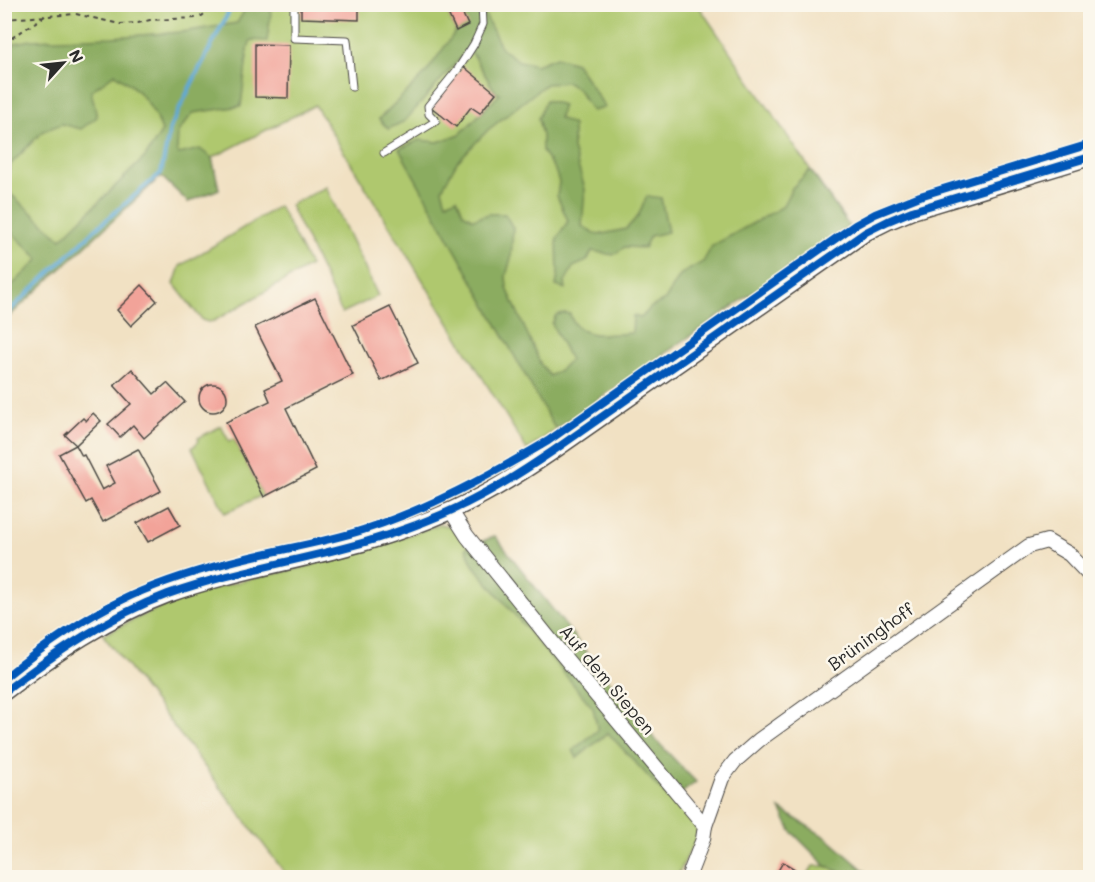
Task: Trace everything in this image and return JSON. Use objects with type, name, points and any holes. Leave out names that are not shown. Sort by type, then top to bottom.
[{"type":"street","points":[[4,693],[69,646],[134,609],[168,594],[236,574],[296,561],[364,542],[451,511],[484,495],[544,457],[866,232],[912,211],[1090,157]]},
{"type":"street","name":"Auf dem Siepen","points":[[451,511],[467,536],[532,617],[705,826]]},
{"type":"street","name":"Brüninghoff","points":[[705,826],[722,778],[735,761],[759,740],[1029,546],[1047,541],[1069,554],[1090,576]]},
{"type":"street","points":[[688,878],[703,839],[705,826]]},
{"type":"lane","points":[[294,4],[294,38],[348,40],[352,87]]},
{"type":"lane","points":[[384,153],[436,121],[429,114],[428,106],[458,69],[474,44],[483,24],[482,4]]},
{"type":"path","points":[[4,19],[76,14],[120,24],[138,23],[150,20],[196,18],[207,11],[207,4]]},
{"type":"path","points":[[4,43],[45,16]]},
{"type":"green space","points":[[5,5],[698,5],[849,226],[709,320],[527,450],[315,105],[212,158],[219,189],[188,202],[161,176],[5,320]]},
{"type":"green space","points":[[248,5],[272,5],[267,41],[251,40],[248,48],[241,106],[193,113],[178,132],[177,151],[179,154],[200,149],[212,158],[219,189],[188,202],[161,176],[5,320],[5,292],[39,259],[5,226],[5,189],[61,239],[145,157],[162,131],[144,98],[115,74],[91,91],[97,117],[81,129],[62,124],[43,131],[11,164],[5,181],[5,49],[16,43],[31,40],[182,32],[237,23]]},
{"type":"green space","points":[[451,5],[480,5],[502,49],[519,61],[536,65],[556,57],[576,63],[605,107],[592,111],[577,88],[567,82],[546,84],[488,130],[457,162],[442,189],[446,203],[457,198],[463,213],[473,219],[489,214],[505,214],[513,228],[511,258],[506,276],[507,288],[541,365],[550,376],[570,360],[552,324],[556,315],[570,314],[579,328],[595,334],[632,333],[633,316],[641,318],[651,307],[665,300],[681,274],[703,262],[712,246],[782,207],[792,188],[810,170],[849,226],[556,429],[399,149],[419,140],[438,142],[460,134],[500,94],[496,93],[469,48],[405,121],[388,129],[379,119],[425,74],[456,31],[446,9]]},
{"type":"green space","points":[[546,100],[563,105],[559,118],[573,125],[573,149],[585,189],[582,226],[598,235],[626,229],[638,216],[647,196],[661,198],[668,232],[650,236],[644,248],[625,247],[613,255],[592,251],[587,261],[573,267],[565,282],[566,289],[556,286],[557,239],[568,221],[557,196],[559,182],[555,170],[542,151],[542,136],[538,118]]},
{"type":"green space","points":[[326,187],[378,296],[342,313],[290,205]]},
{"type":"green space","points":[[279,206],[310,266],[214,321],[202,320],[174,284],[180,266]]},
{"type":"green space","points":[[221,426],[229,441],[234,439],[263,495],[225,513],[192,448],[199,441],[198,438]]},
{"type":"green space","points":[[440,524],[453,527],[696,825],[698,835],[677,877],[288,877],[103,635],[158,609],[201,593],[319,563]]},
{"type":"green space","points":[[495,536],[654,738],[696,782],[671,801],[608,733],[577,758],[573,750],[598,730],[593,708],[473,565],[466,548]]},
{"type":"green space","points":[[780,809],[827,838],[867,873],[861,877],[851,877],[826,866],[791,831]]},
{"type":"green space","points":[[813,866],[826,866],[851,877],[806,877]]},
{"type":"building","points":[[301,4],[359,4],[359,20],[301,18]]},
{"type":"building","points":[[458,4],[468,25],[456,31],[446,9]]},
{"type":"building","points":[[255,44],[289,45],[288,98],[255,97]]},
{"type":"building","points":[[463,66],[496,93],[480,113],[471,107],[456,127],[431,107]]},
{"type":"building","points":[[142,285],[157,301],[131,326],[117,310]]},
{"type":"building","points":[[315,298],[353,375],[286,408],[316,470],[264,497],[226,422],[270,401],[265,389],[282,381],[255,327]]},
{"type":"building","points":[[390,307],[418,363],[381,381],[353,325]]},
{"type":"building","points":[[132,369],[154,394],[167,383],[185,402],[144,438],[133,425],[120,437],[108,424],[131,404],[114,385]]},
{"type":"building","points":[[213,384],[223,388],[227,398],[223,408],[213,412],[203,408],[199,398],[203,388]]},
{"type":"building","points":[[93,413],[101,421],[76,445],[65,435],[83,418],[86,421]]},
{"type":"building","points":[[76,445],[82,456],[84,455],[102,490],[115,483],[106,466],[138,449],[161,491],[103,522],[91,500],[86,503],[59,454]]},
{"type":"building","points":[[169,506],[180,525],[148,542],[137,523]]},
{"type":"building","points":[[783,862],[798,871],[794,878],[774,878]]},
{"type":"waterway","points":[[4,316],[98,227],[161,173],[170,128],[233,4]]},
{"type":"cycle path","points":[[4,678],[76,626],[106,608],[148,588],[230,562],[363,530],[458,491],[548,441],[855,225],[875,214],[920,196],[1090,144]]},
{"type":"cycle path","points":[[4,692],[42,664],[103,625],[168,594],[215,579],[377,538],[424,522],[470,502],[511,479],[553,451],[866,232],[912,211],[1090,157]]}]
